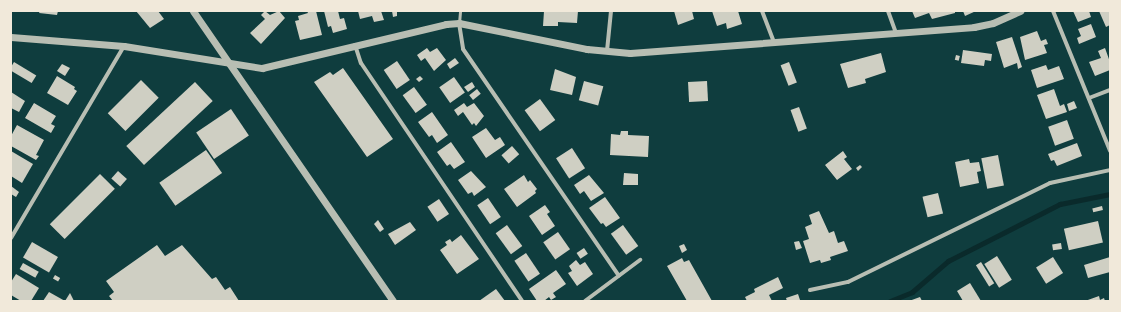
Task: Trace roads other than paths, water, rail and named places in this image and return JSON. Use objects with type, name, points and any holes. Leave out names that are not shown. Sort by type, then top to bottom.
[{"type":"street","points":[[193,11],[393,301]]},
{"type":"street","points":[[607,52],[611,11]]},
{"type":"street","points":[[762,11],[774,42]]},
{"type":"street","points":[[888,11],[896,33]]},
{"type":"street","points":[[11,37],[124,46],[262,68],[355,45],[459,23],[607,52],[630,53],[974,27],[993,23],[1020,11]]},
{"type":"street","points":[[1053,11],[1110,151]]},
{"type":"street","points":[[459,23],[463,49],[619,276]]},
{"type":"street","points":[[355,45],[361,63],[522,301]]},
{"type":"street","points":[[11,238],[124,46]]},
{"type":"street","points":[[1089,98],[1110,90]]},
{"type":"street","points":[[810,290],[848,282],[1050,183],[1110,170]]},
{"type":"street","points":[[585,301],[640,260]]},
{"type":"lane","points":[[459,23],[460,11]]},
{"type":"waterway","points":[[890,301],[912,292],[948,261],[1060,204],[1110,194]]}]
